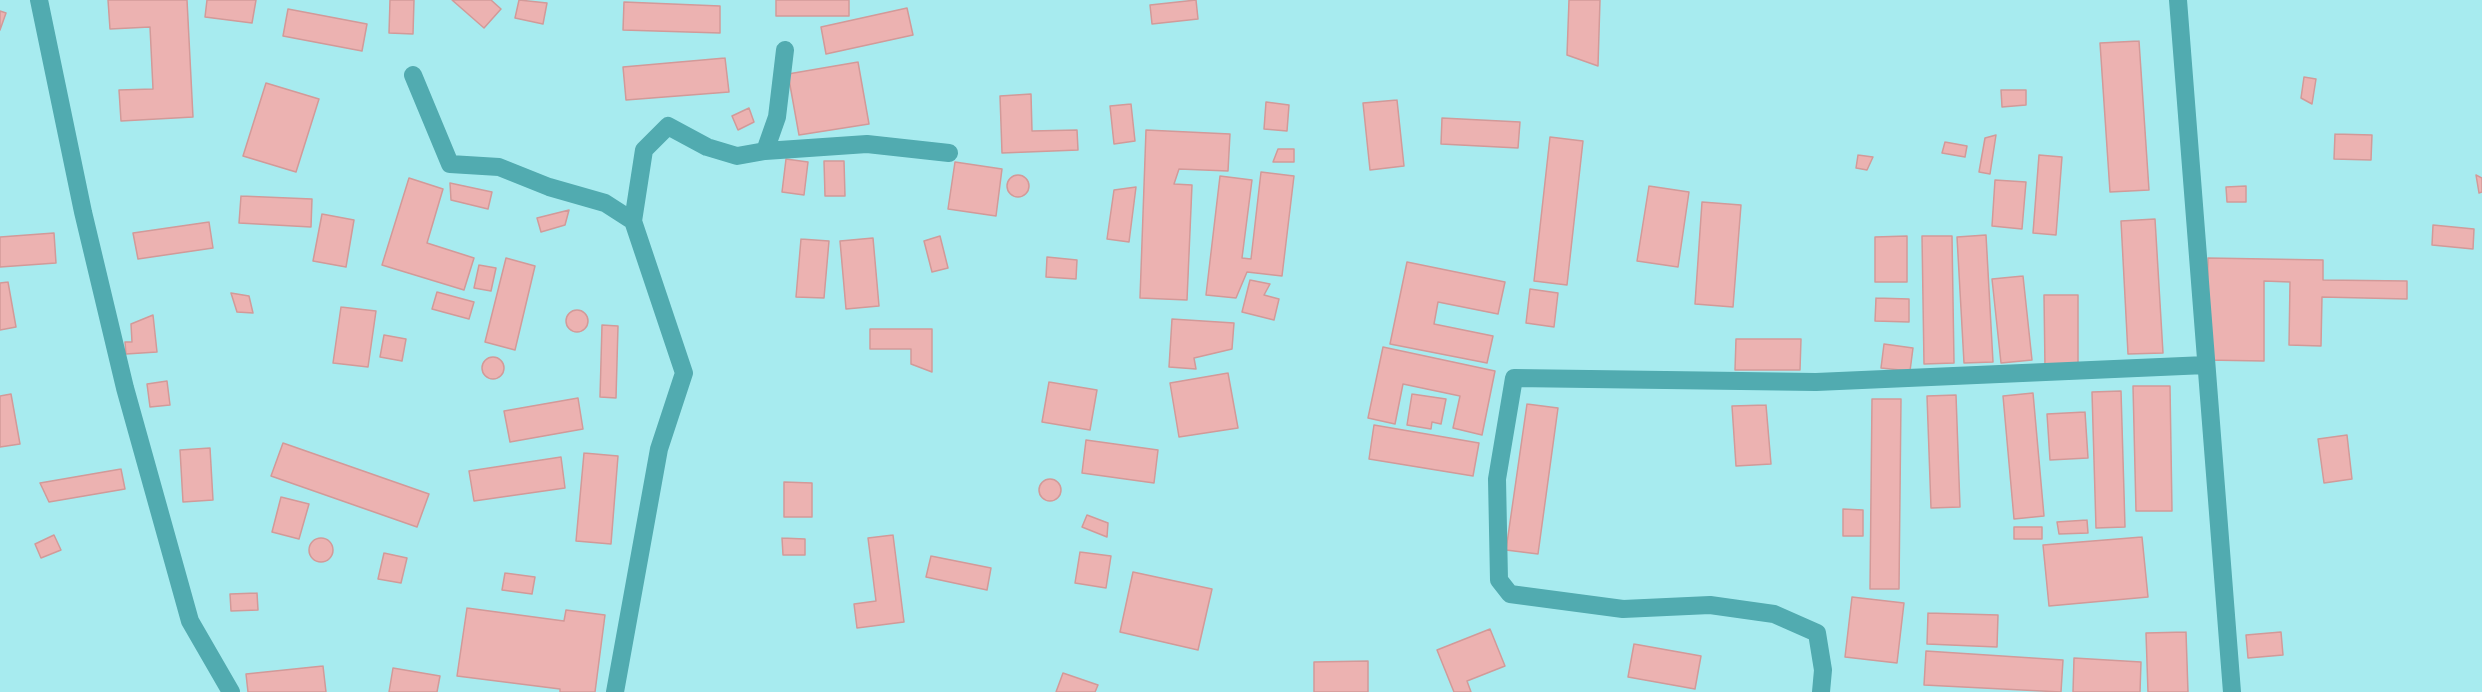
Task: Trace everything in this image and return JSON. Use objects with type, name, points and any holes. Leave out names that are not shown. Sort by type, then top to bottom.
[{"type":"street","points":[[39,0],[83,212],[128,400],[189,621],[231,692]]},
{"type":"street","points":[[2178,0],[2232,692]]},
{"type":"street","points":[[765,151],[777,117],[785,50]]},
{"type":"street","points":[[413,75],[450,164],[499,167],[549,187],[605,203],[633,220]]},
{"type":"street","points":[[615,692],[659,449],[684,373],[633,220],[644,150],[668,126],[707,147],[737,156],[765,151],[867,144],[948,153]]},
{"type":"street","points":[[1821,692],[1823,670],[1817,633],[1774,614],[1710,605],[1623,609],[1510,594],[1499,580],[1497,479],[1514,378],[1816,382],[2206,365]]},
{"type":"building","points":[[108,0],[187,0],[193,117],[121,121],[119,90],[153,89],[150,27],[110,29]]},
{"type":"building","points":[[207,0],[256,0],[252,23],[205,17]]},
{"type":"building","points":[[390,0],[414,0],[413,34],[389,33]]},
{"type":"building","points":[[452,0],[491,0],[501,9],[484,28]]},
{"type":"building","points":[[519,0],[547,3],[543,24],[515,18]]},
{"type":"building","points":[[776,0],[849,0],[849,16],[776,16]]},
{"type":"building","points":[[1196,0],[1198,19],[1152,24],[1150,5]]},
{"type":"building","points":[[1569,0],[1600,0],[1598,66],[1567,55]]},
{"type":"building","points":[[624,2],[720,6],[720,33],[623,30]]},
{"type":"building","points":[[907,8],[913,35],[826,54],[821,27]]},
{"type":"building","points":[[288,9],[367,24],[362,51],[283,36]]},
{"type":"building","points":[[0,11],[6,13],[0,30]]},
{"type":"building","points":[[2139,41],[2149,190],[2110,192],[2100,43]]},
{"type":"building","points":[[725,58],[729,92],[626,100],[623,67]]},
{"type":"building","points":[[858,62],[869,124],[799,135],[788,74]]},
{"type":"building","points":[[2304,77],[2316,79],[2312,104],[2301,98]]},
{"type":"building","points":[[266,83],[319,99],[296,172],[243,156]]},
{"type":"building","points":[[2001,90],[2026,90],[2026,105],[2002,107]]},
{"type":"building","points":[[1031,94],[1032,131],[1077,130],[1078,150],[1002,153],[1000,96]]},
{"type":"building","points":[[1397,100],[1404,166],[1370,170],[1363,103]]},
{"type":"building","points":[[1266,102],[1289,105],[1287,131],[1264,129]]},
{"type":"building","points":[[1131,104],[1135,141],[1114,144],[1110,106]]},
{"type":"building","points":[[749,108],[754,122],[738,130],[732,116]]},
{"type":"building","points":[[1442,118],[1520,122],[1518,148],[1441,144]]},
{"type":"building","points":[[1146,130],[1230,134],[1228,171],[1179,169],[1174,184],[1192,185],[1187,300],[1140,298]]},
{"type":"building","points":[[2335,134],[2372,135],[2371,160],[2334,159]]},
{"type":"building","points":[[1996,135],[1990,174],[1979,172],[1985,138]]},
{"type":"building","points":[[1550,137],[1583,141],[1567,285],[1534,281]]},
{"type":"building","points":[[1945,142],[1967,146],[1965,157],[1942,153]]},
{"type":"building","points":[[1278,149],[1294,149],[1294,162],[1273,162]]},
{"type":"building","points":[[1858,155],[1873,157],[1867,170],[1856,168]]},
{"type":"building","points":[[2039,155],[2062,157],[2056,235],[2033,233]]},
{"type":"building","points":[[786,159],[808,162],[804,195],[782,192]]},
{"type":"building","points":[[824,161],[844,161],[845,196],[825,196]]},
{"type":"building","points":[[955,162],[1002,169],[996,216],[948,209]]},
{"type":"building","points":[[1261,172],[1294,176],[1282,276],[1247,272],[1236,298],[1206,295],[1220,176],[1252,180],[1242,258],[1251,259]]},
{"type":"building","points":[[1018,175],[1026,178],[1029,186],[1026,194],[1018,197],[1010,194],[1007,186],[1010,178]]},
{"type":"building","points":[[2476,175],[2482,178],[2482,192],[2479,193]]},
{"type":"building","points":[[409,178],[443,189],[427,243],[474,258],[464,290],[382,265]]},
{"type":"building","points":[[1995,180],[2026,182],[2022,229],[1992,226]]},
{"type":"building","points":[[450,183],[492,192],[488,209],[451,200]]},
{"type":"building","points":[[1649,186],[1689,192],[1678,267],[1637,261]]},
{"type":"building","points":[[2246,186],[2246,202],[2227,202],[2226,187]]},
{"type":"building","points":[[1136,187],[1129,242],[1107,239],[1114,190]]},
{"type":"building","points":[[241,196],[312,199],[311,227],[239,223]]},
{"type":"building","points":[[1702,202],[1741,205],[1733,307],[1695,304]]},
{"type":"building","points":[[569,210],[565,225],[541,232],[537,218]]},
{"type":"building","points":[[322,214],[354,220],[346,267],[313,261]]},
{"type":"building","points":[[2155,219],[2163,353],[2128,354],[2121,221]]},
{"type":"building","points":[[209,222],[213,248],[138,259],[133,233]]},
{"type":"building","points":[[2433,225],[2474,229],[2473,249],[2432,245]]},
{"type":"building","points":[[54,233],[56,263],[0,267],[0,237]]},
{"type":"building","points":[[1986,235],[1993,362],[1964,363],[1957,237]]},
{"type":"building","points":[[940,236],[948,268],[932,272],[924,241]]},
{"type":"building","points":[[1907,236],[1907,282],[1875,282],[1875,237]]},
{"type":"building","points":[[1922,236],[1952,236],[1954,363],[1924,364]]},
{"type":"building","points":[[873,238],[879,306],[846,309],[840,241]]},
{"type":"building","points":[[801,239],[829,241],[824,298],[796,297]]},
{"type":"building","points":[[1047,257],[1077,260],[1076,279],[1046,277]]},
{"type":"building","points":[[506,258],[535,266],[515,350],[485,342]]},
{"type":"building","points":[[2208,258],[2323,260],[2323,280],[2407,281],[2407,299],[2322,297],[2321,346],[2289,345],[2290,282],[2264,281],[2264,361],[2206,360]]},
{"type":"building","points":[[1407,262],[1505,282],[1498,314],[1438,302],[1434,324],[1493,336],[1487,363],[1390,344]]},
{"type":"building","points":[[479,265],[496,268],[491,291],[474,288]]},
{"type":"building","points":[[2023,276],[2032,360],[2001,363],[1992,279]]},
{"type":"building","points":[[1250,280],[1270,284],[1264,295],[1279,299],[1274,320],[1242,312]]},
{"type":"building","points":[[8,282],[16,327],[0,330],[0,283]]},
{"type":"building","points":[[1530,289],[1558,293],[1554,327],[1526,323]]},
{"type":"building","points":[[437,292],[474,302],[469,319],[432,309]]},
{"type":"building","points":[[231,293],[249,296],[253,313],[237,312]]},
{"type":"building","points":[[2044,295],[2078,295],[2078,367],[2045,368]]},
{"type":"building","points":[[1876,298],[1909,299],[1909,322],[1875,321]]},
{"type":"building","points":[[341,307],[376,311],[368,367],[333,363]]},
{"type":"building","points":[[577,310],[585,313],[588,321],[585,329],[577,332],[569,329],[566,321],[569,313]]},
{"type":"building","points":[[153,315],[157,352],[126,354],[125,342],[132,342],[131,324]]},
{"type":"building","points":[[1172,319],[1234,323],[1232,349],[1194,358],[1196,369],[1169,367]]},
{"type":"building","points":[[602,325],[618,326],[616,398],[600,397]]},
{"type":"building","points":[[870,329],[932,329],[932,372],[911,364],[911,349],[870,349]]},
{"type":"building","points":[[384,335],[406,339],[402,361],[380,357]]},
{"type":"building","points":[[1736,339],[1801,339],[1800,370],[1735,370]]},
{"type":"building","points":[[1884,344],[1913,348],[1910,371],[1881,368]]},
{"type":"building","points":[[1383,347],[1495,371],[1482,435],[1453,428],[1460,396],[1403,384],[1395,424],[1368,418]]},
{"type":"building","points":[[493,357],[501,360],[504,368],[501,376],[493,379],[485,376],[482,368],[485,360]]},
{"type":"building","points":[[1228,373],[1238,428],[1179,437],[1170,383]]},
{"type":"building","points":[[167,381],[170,405],[150,407],[147,384]]},
{"type":"building","points":[[1049,382],[1097,390],[1090,430],[1042,422]]},
{"type":"building","points":[[2133,386],[2170,386],[2172,511],[2136,511]]},
{"type":"building","points":[[2121,391],[2125,527],[2096,528],[2092,392]]},
{"type":"building","points":[[2033,393],[2044,516],[2014,519],[2003,396]]},
{"type":"building","points":[[11,394],[20,444],[0,447],[0,396]]},
{"type":"building","points":[[1412,394],[1446,399],[1441,424],[1432,422],[1431,429],[1407,425]]},
{"type":"building","points":[[1956,395],[1960,507],[1931,508],[1927,396]]},
{"type":"building","points":[[578,398],[583,429],[510,442],[504,411]]},
{"type":"building","points":[[1872,399],[1901,399],[1899,589],[1870,589]]},
{"type":"building","points":[[1527,404],[1558,408],[1538,554],[1506,550]]},
{"type":"building","points":[[1766,405],[1771,464],[1736,466],[1732,406]]},
{"type":"building","points":[[2085,412],[2088,458],[2050,460],[2047,414]]},
{"type":"building","points":[[1374,425],[1479,443],[1473,476],[1369,459]]},
{"type":"building","points":[[2347,435],[2352,479],[2324,483],[2318,439]]},
{"type":"building","points":[[1086,440],[1158,450],[1154,483],[1082,473]]},
{"type":"building","points":[[283,443],[429,494],[417,527],[271,476]]},
{"type":"building","points":[[210,448],[213,500],[183,502],[180,450]]},
{"type":"building","points":[[584,453],[618,456],[611,544],[576,541]]},
{"type":"building","points":[[561,457],[565,488],[474,501],[469,471]]},
{"type":"building","points":[[121,469],[125,489],[49,502],[40,483]]},
{"type":"building","points":[[1050,479],[1058,482],[1061,490],[1058,498],[1050,501],[1042,498],[1039,490],[1042,482]]},
{"type":"building","points":[[784,482],[812,483],[812,517],[784,517]]},
{"type":"building","points":[[281,497],[309,504],[299,539],[272,532]]},
{"type":"building","points":[[1843,509],[1863,510],[1863,536],[1843,536]]},
{"type":"building","points":[[1087,515],[1108,523],[1107,537],[1082,527]]},
{"type":"building","points":[[2087,520],[2088,533],[2059,534],[2057,522]]},
{"type":"building","points":[[2014,527],[2042,527],[2042,539],[2014,539]]},
{"type":"building","points":[[54,535],[61,550],[41,558],[35,544]]},
{"type":"building","points":[[893,535],[904,622],[857,628],[854,604],[876,601],[868,538]]},
{"type":"building","points":[[2142,537],[2148,597],[2049,606],[2043,545]]},
{"type":"building","points":[[321,538],[326,539],[332,545],[332,555],[326,561],[321,562],[316,561],[310,555],[309,550],[310,545],[316,539]]},
{"type":"building","points":[[782,538],[805,539],[805,555],[783,555]]},
{"type":"building","points":[[1080,552],[1111,556],[1106,588],[1075,583]]},
{"type":"building","points":[[384,553],[407,558],[401,583],[378,579]]},
{"type":"building","points":[[931,556],[991,568],[987,590],[926,577]]},
{"type":"building","points":[[1133,572],[1212,589],[1198,650],[1120,632]]},
{"type":"building","points":[[505,573],[535,577],[532,594],[502,590]]},
{"type":"building","points":[[257,593],[258,610],[231,611],[230,594]]},
{"type":"building","points":[[1852,597],[1904,603],[1897,663],[1845,657]]},
{"type":"building","points":[[467,608],[564,621],[566,610],[605,615],[595,692],[560,692],[560,689],[457,676]]},
{"type":"building","points":[[1928,613],[1998,615],[1997,647],[1927,644]]},
{"type":"building","points":[[1490,629],[1505,666],[1467,681],[1471,692],[1454,692],[1437,650]]},
{"type":"building","points":[[2186,632],[2188,692],[2148,692],[2146,633]]},
{"type":"building","points":[[2281,632],[2283,655],[2248,658],[2246,635]]},
{"type":"building","points":[[1634,644],[1701,656],[1695,689],[1628,677]]},
{"type":"building","points":[[1926,651],[2063,660],[2061,692],[1924,685]]},
{"type":"building","points":[[2074,658],[2141,662],[2140,692],[2073,692]]},
{"type":"building","points":[[1368,661],[1368,692],[1314,692],[1314,662]]},
{"type":"building","points":[[323,666],[326,692],[248,692],[246,674]]},
{"type":"building","points":[[393,668],[440,676],[437,692],[389,692]]},
{"type":"building","points":[[1063,673],[1098,685],[1095,692],[1056,692]]}]
